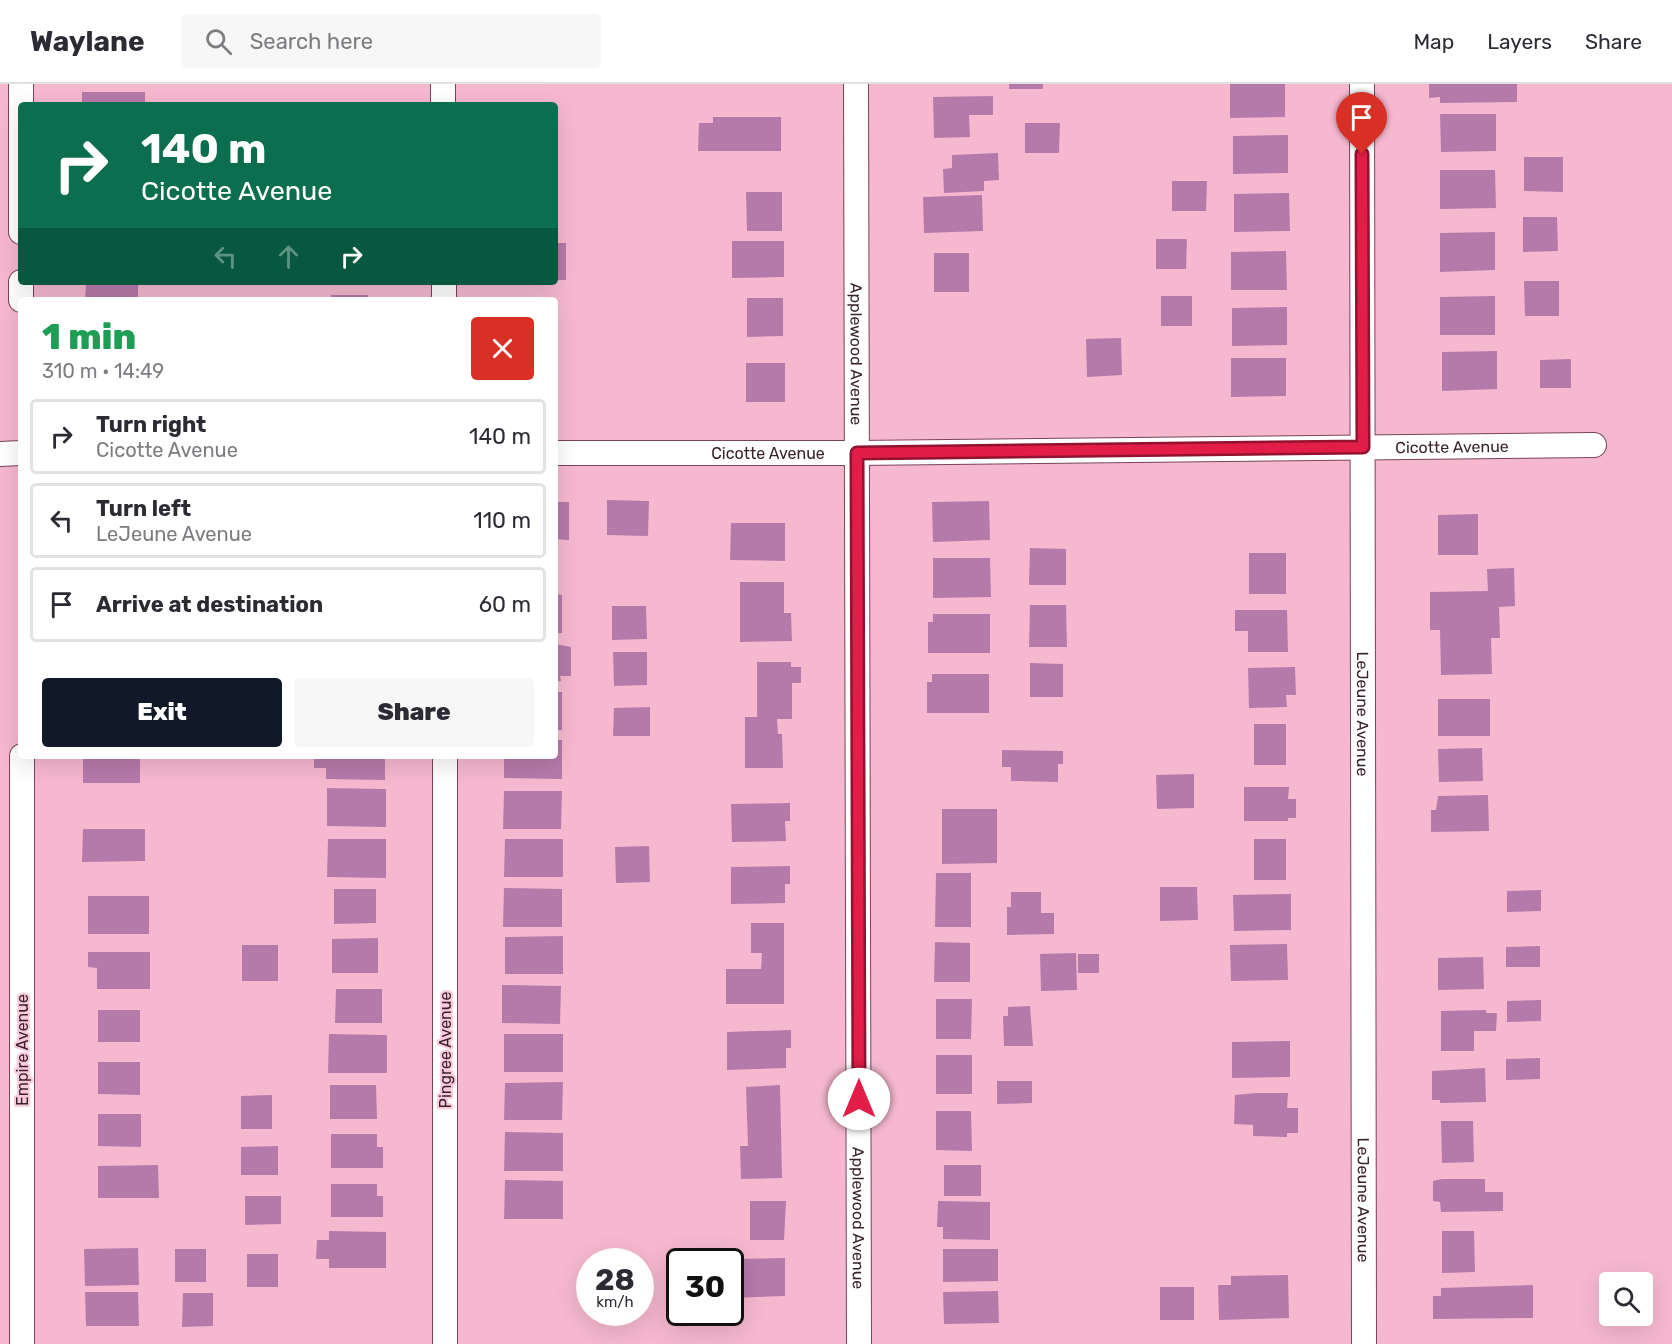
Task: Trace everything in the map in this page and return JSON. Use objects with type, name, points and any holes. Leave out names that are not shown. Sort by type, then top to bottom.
[{"type":"street","points":[[21,84],[21,102]]},
{"type":"street","points":[[443,84],[443,102]]},
{"type":"street","name":"Applewood Avenue","points":[[856,84],[860,1344]]},
{"type":"street","name":"LeJeune Avenue","points":[[1362,84],[1364,1344]]},
{"type":"street","name":"Cicotte Avenue","points":[[558,453],[857,453],[1594,445]]},
{"type":"street","points":[[0,454],[18,453]]},
{"type":"street","name":"Empire Avenue","points":[[22,759],[22,1344]]},
{"type":"street","name":"Pingree Avenue","points":[[445,759],[445,1344]]},
{"type":"building","points":[[1009,84],[1043,84],[1043,89],[1009,89]]},
{"type":"building","points":[[1230,84],[1285,84],[1285,117],[1230,118]]},
{"type":"building","points":[[1429,84],[1517,84],[1517,102],[1440,103],[1440,97],[1429,98]]},
{"type":"building","points":[[82,92],[145,92],[145,102],[82,102]]},
{"type":"building","points":[[993,96],[993,115],[969,115],[970,137],[934,138],[933,97]]},
{"type":"building","points":[[1440,114],[1496,114],[1496,151],[1441,152]]},
{"type":"building","points":[[713,117],[781,117],[781,151],[698,151],[699,123],[713,123]]},
{"type":"building","points":[[1025,123],[1060,123],[1059,153],[1025,153]]},
{"type":"building","points":[[1288,135],[1288,173],[1233,174],[1233,136]]},
{"type":"building","points":[[998,153],[999,180],[984,181],[984,191],[944,193],[943,169],[952,168],[952,155]]},
{"type":"building","points":[[1524,157],[1563,157],[1563,192],[1524,191]]},
{"type":"building","points":[[1440,170],[1495,170],[1496,208],[1440,209]]},
{"type":"building","points":[[1172,181],[1207,181],[1206,211],[1172,211]]},
{"type":"building","points":[[746,192],[782,192],[782,231],[747,231]]},
{"type":"building","points":[[1289,193],[1290,231],[1234,232],[1234,194]]},
{"type":"building","points":[[982,195],[983,231],[924,233],[923,197]]},
{"type":"building","points":[[1523,217],[1557,217],[1558,251],[1523,252]]},
{"type":"building","points":[[1495,232],[1495,270],[1440,272],[1440,233]]},
{"type":"building","points":[[1156,239],[1187,239],[1186,269],[1156,269]]},
{"type":"building","points":[[732,241],[784,241],[784,277],[732,278]]},
{"type":"building","points":[[558,243],[566,243],[566,280],[558,280]]},
{"type":"building","points":[[1286,251],[1287,290],[1231,290],[1231,252]]},
{"type":"building","points":[[934,253],[969,253],[969,292],[934,292]]},
{"type":"building","points":[[1524,281],[1559,281],[1559,316],[1525,316]]},
{"type":"building","points":[[86,285],[138,285],[138,297],[85,297]]},
{"type":"building","points":[[331,295],[368,295],[368,297],[331,297]]},
{"type":"building","points":[[1161,296],[1192,296],[1192,326],[1161,326]]},
{"type":"building","points":[[1495,296],[1495,335],[1440,335],[1440,297]]},
{"type":"building","points":[[747,298],[783,298],[783,336],[747,337]]},
{"type":"building","points":[[1287,307],[1287,345],[1232,346],[1232,308]]},
{"type":"building","points":[[1121,338],[1122,375],[1087,377],[1086,339]]},
{"type":"building","points":[[1497,351],[1497,389],[1442,391],[1442,352]]},
{"type":"building","points":[[1231,358],[1286,358],[1286,396],[1231,397]]},
{"type":"building","points":[[1571,359],[1571,388],[1540,388],[1540,360]]},
{"type":"building","points":[[746,363],[785,363],[785,402],[746,402]]},
{"type":"building","points":[[607,500],[649,501],[648,536],[607,535]]},
{"type":"building","points":[[989,501],[990,540],[933,542],[932,502]]},
{"type":"building","points":[[558,502],[569,502],[569,540],[558,539]]},
{"type":"building","points":[[1478,514],[1478,555],[1438,555],[1438,515]]},
{"type":"building","points":[[731,523],[785,523],[785,561],[730,560]]},
{"type":"building","points":[[1030,548],[1066,549],[1066,585],[1029,585]]},
{"type":"building","points":[[1249,553],[1286,553],[1286,594],[1249,594]]},
{"type":"building","points":[[933,558],[990,558],[991,597],[933,598]]},
{"type":"building","points":[[1514,568],[1515,606],[1499,607],[1500,638],[1491,638],[1492,674],[1441,675],[1440,630],[1430,630],[1430,592],[1488,591],[1487,569]]},
{"type":"building","points":[[740,582],[784,582],[784,613],[791,613],[792,641],[740,642]]},
{"type":"building","points":[[558,594],[562,595],[562,633],[558,633]]},
{"type":"building","points":[[1030,605],[1066,605],[1067,647],[1029,647]]},
{"type":"building","points":[[612,606],[646,606],[647,639],[612,640]]},
{"type":"building","points":[[1235,610],[1287,610],[1288,652],[1248,652],[1248,631],[1235,631]]},
{"type":"building","points":[[933,614],[990,614],[990,653],[928,653],[928,622],[933,622]]},
{"type":"building","points":[[558,645],[571,647],[571,676],[560,676],[561,681],[558,681]]},
{"type":"building","points":[[613,652],[647,652],[647,685],[614,686]]},
{"type":"building","points":[[757,662],[791,662],[791,667],[801,667],[801,683],[792,683],[792,719],[777,719],[778,734],[782,734],[783,768],[745,768],[745,717],[757,717]]},
{"type":"building","points":[[1030,663],[1063,664],[1063,697],[1030,697]]},
{"type":"building","points":[[1295,667],[1296,695],[1286,695],[1287,707],[1249,708],[1248,668]]},
{"type":"building","points":[[932,674],[989,674],[989,713],[927,713],[927,682],[932,682]]},
{"type":"building","points":[[558,692],[562,692],[562,730],[558,730]]},
{"type":"building","points":[[1438,699],[1490,699],[1490,736],[1438,736]]},
{"type":"building","points":[[650,707],[650,736],[613,736],[614,708]]},
{"type":"building","points":[[1254,724],[1286,724],[1286,765],[1254,765]]},
{"type":"building","points":[[558,740],[562,740],[562,779],[504,778],[504,759],[558,759]]},
{"type":"building","points":[[1482,748],[1483,781],[1439,782],[1438,749]]},
{"type":"building","points":[[1002,750],[1063,751],[1063,764],[1058,764],[1058,782],[1011,781],[1011,767],[1002,767]]},
{"type":"building","points":[[83,759],[140,759],[140,783],[83,783]]},
{"type":"building","points":[[314,759],[385,759],[385,780],[326,779],[326,768],[314,768]]},
{"type":"building","points":[[1194,774],[1194,808],[1157,809],[1156,775]]},
{"type":"building","points":[[1244,787],[1289,787],[1288,799],[1296,799],[1296,818],[1288,818],[1288,821],[1244,821]]},
{"type":"building","points":[[327,788],[386,789],[386,827],[327,826]]},
{"type":"building","points":[[504,791],[562,791],[561,829],[503,829]]},
{"type":"building","points":[[1488,795],[1489,831],[1431,832],[1431,810],[1436,810],[1438,796]]},
{"type":"building","points":[[790,803],[790,821],[785,821],[786,841],[732,842],[731,804]]},
{"type":"building","points":[[942,809],[997,809],[997,863],[942,864]]},
{"type":"building","points":[[83,829],[145,829],[145,861],[82,862]]},
{"type":"building","points":[[328,839],[386,839],[386,878],[327,877]]},
{"type":"building","points":[[505,839],[563,839],[563,877],[504,877]]},
{"type":"building","points":[[1254,839],[1286,839],[1286,880],[1254,880]]},
{"type":"building","points":[[649,846],[650,882],[616,883],[615,847]]},
{"type":"building","points":[[790,866],[790,884],[785,884],[785,903],[731,904],[731,867]]},
{"type":"building","points":[[936,873],[971,873],[971,927],[935,927]]},
{"type":"building","points":[[1160,887],[1197,887],[1198,920],[1160,921]]},
{"type":"building","points":[[504,888],[562,889],[562,927],[503,927]]},
{"type":"building","points":[[334,889],[376,889],[376,923],[334,924]]},
{"type":"building","points":[[1541,890],[1541,911],[1507,912],[1507,891]]},
{"type":"building","points":[[1011,892],[1041,892],[1041,913],[1054,913],[1054,934],[1007,935],[1007,907],[1011,907]]},
{"type":"building","points":[[1291,894],[1291,930],[1234,931],[1233,895]]},
{"type":"building","points":[[88,896],[149,896],[149,934],[88,934]]},
{"type":"building","points":[[751,923],[784,923],[784,1004],[726,1004],[726,969],[761,969],[762,953],[751,953]]},
{"type":"building","points":[[563,936],[563,974],[505,974],[505,937]]},
{"type":"building","points":[[378,938],[378,973],[332,973],[332,939]]},
{"type":"building","points":[[935,942],[970,943],[970,982],[934,982]]},
{"type":"building","points":[[1287,944],[1288,980],[1231,981],[1230,945]]},
{"type":"building","points":[[242,945],[278,945],[278,981],[242,981]]},
{"type":"building","points":[[1540,946],[1540,967],[1506,967],[1506,947]]},
{"type":"building","points":[[88,952],[150,952],[150,989],[97,989],[97,968],[88,967]]},
{"type":"building","points":[[1076,953],[1077,990],[1041,991],[1040,954]]},
{"type":"building","points":[[1078,954],[1099,954],[1099,973],[1078,973]]},
{"type":"building","points":[[1483,957],[1484,989],[1438,990],[1438,958]]},
{"type":"building","points":[[502,985],[561,986],[560,1024],[502,1023]]},
{"type":"building","points":[[336,989],[382,989],[382,1023],[335,1023]]},
{"type":"building","points":[[936,999],[972,999],[971,1039],[936,1039]]},
{"type":"building","points":[[1541,1000],[1541,1021],[1507,1022],[1507,1001]]},
{"type":"building","points":[[1030,1006],[1033,1046],[1004,1046],[1003,1016],[1008,1016],[1008,1007]]},
{"type":"building","points":[[98,1010],[140,1010],[140,1042],[98,1042]]},
{"type":"building","points":[[1486,1010],[1486,1013],[1497,1013],[1496,1031],[1474,1031],[1474,1051],[1441,1051],[1441,1011]]},
{"type":"building","points":[[791,1030],[791,1048],[786,1048],[786,1068],[727,1070],[727,1032]]},
{"type":"building","points":[[329,1034],[387,1035],[387,1073],[328,1073]]},
{"type":"building","points":[[504,1034],[563,1034],[563,1072],[504,1072]]},
{"type":"building","points":[[1290,1041],[1290,1077],[1232,1078],[1232,1042]]},
{"type":"building","points":[[936,1055],[972,1055],[972,1094],[936,1094]]},
{"type":"building","points":[[1540,1058],[1540,1079],[1506,1080],[1506,1059]]},
{"type":"building","points":[[98,1062],[140,1062],[140,1095],[98,1094]]},
{"type":"building","points":[[1485,1068],[1486,1102],[1440,1103],[1440,1100],[1432,1100],[1432,1071]]},
{"type":"building","points":[[997,1081],[1032,1081],[1032,1103],[997,1104]]},
{"type":"building","points":[[563,1082],[562,1120],[504,1120],[505,1083]]},
{"type":"building","points":[[330,1085],[376,1085],[377,1119],[330,1119]]},
{"type":"building","points":[[780,1085],[782,1178],[741,1179],[740,1146],[748,1146],[746,1087]]},
{"type":"building","points":[[1288,1093],[1287,1108],[1298,1108],[1298,1133],[1287,1133],[1287,1137],[1253,1136],[1253,1125],[1234,1124],[1235,1095]]},
{"type":"building","points":[[272,1095],[272,1129],[241,1129],[241,1096]]},
{"type":"building","points":[[936,1111],[971,1111],[972,1151],[936,1150]]},
{"type":"building","points":[[98,1114],[141,1114],[141,1147],[98,1146]]},
{"type":"building","points":[[1441,1121],[1473,1121],[1474,1162],[1442,1163]]},
{"type":"building","points":[[505,1132],[563,1133],[563,1171],[504,1171]]},
{"type":"building","points":[[331,1134],[377,1134],[377,1147],[383,1147],[383,1168],[331,1168]]},
{"type":"building","points":[[278,1146],[278,1175],[241,1175],[241,1147]]},
{"type":"building","points":[[158,1165],[159,1198],[98,1198],[98,1166]]},
{"type":"building","points":[[944,1165],[981,1165],[981,1196],[944,1196]]},
{"type":"building","points":[[1485,1179],[1485,1192],[1503,1192],[1503,1211],[1441,1212],[1440,1202],[1433,1201],[1433,1181]]},
{"type":"building","points":[[505,1180],[563,1181],[563,1219],[504,1219]]},
{"type":"building","points":[[331,1184],[377,1184],[377,1196],[383,1196],[383,1217],[331,1217]]},
{"type":"building","points":[[245,1196],[281,1196],[281,1224],[245,1225]]},
{"type":"building","points":[[750,1201],[786,1201],[784,1240],[750,1240]]},
{"type":"building","points":[[938,1201],[990,1202],[990,1240],[943,1239],[943,1227],[937,1227]]},
{"type":"building","points":[[329,1231],[386,1232],[386,1268],[329,1268],[329,1259],[316,1259],[317,1240],[329,1240]]},
{"type":"building","points":[[1442,1231],[1474,1231],[1475,1272],[1442,1273]]},
{"type":"building","points":[[138,1248],[139,1285],[85,1286],[84,1249]]},
{"type":"building","points":[[175,1249],[206,1249],[206,1282],[175,1282]]},
{"type":"building","points":[[943,1249],[998,1249],[998,1281],[943,1282]]},
{"type":"building","points":[[247,1254],[278,1254],[278,1287],[247,1287]]},
{"type":"building","points":[[785,1258],[785,1296],[744,1298],[744,1259]]},
{"type":"building","points":[[1288,1275],[1289,1318],[1219,1320],[1218,1285],[1231,1285],[1231,1276]]},
{"type":"building","points":[[1533,1285],[1533,1318],[1433,1319],[1433,1296],[1441,1296],[1441,1288]]},
{"type":"building","points":[[1160,1287],[1194,1287],[1194,1320],[1160,1320]]},
{"type":"building","points":[[998,1291],[999,1323],[944,1324],[943,1292]]},
{"type":"building","points":[[85,1292],[138,1292],[139,1326],[86,1326]]},
{"type":"building","points":[[183,1293],[213,1293],[213,1326],[182,1327]]},
{"type":"route","points":[[859,1099],[857,453],[1363,447],[1362,154]]}]
